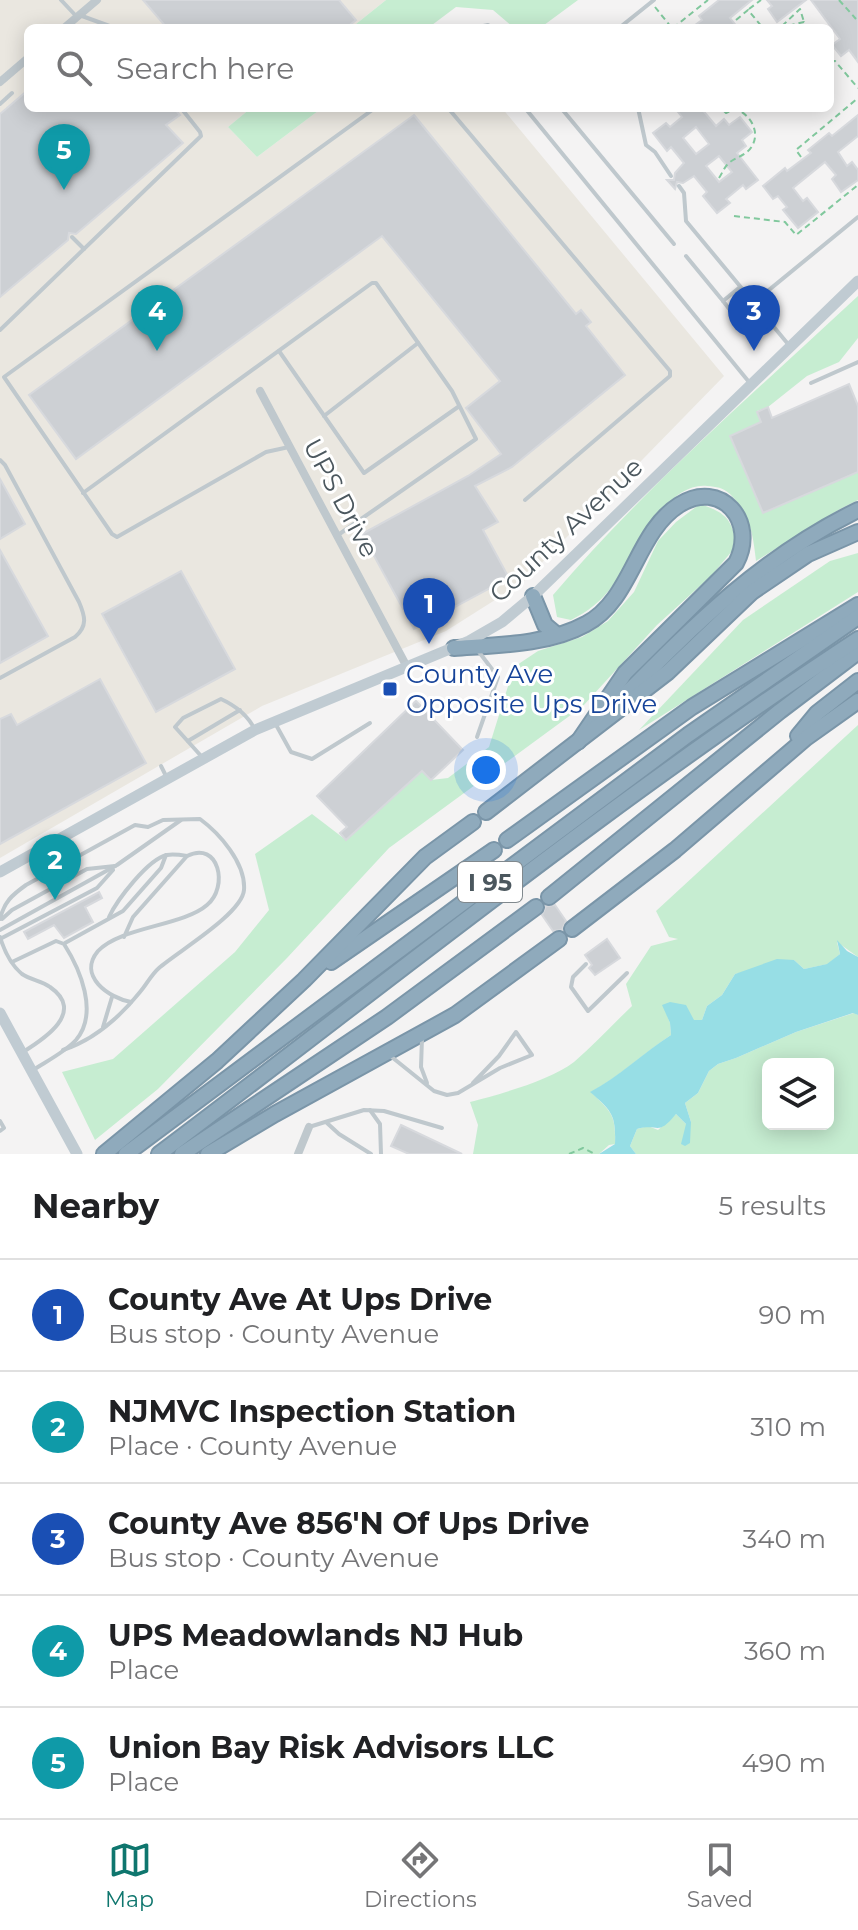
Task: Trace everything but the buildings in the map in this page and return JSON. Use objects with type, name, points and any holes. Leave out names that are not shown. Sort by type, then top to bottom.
[{"type":"highway","points":[[454,648],[557,635],[587,624],[607,607],[655,530],[679,505],[695,498],[711,498],[726,504],[737,514],[744,536],[736,563],[625,673],[578,742]]},
{"type":"highway","points":[[578,742],[737,586],[788,550],[858,510]]},
{"type":"highway","points":[[486,812],[668,672],[752,592],[808,554],[858,532]]},
{"type":"highway","points":[[533,596],[545,625],[557,635]]},
{"type":"highway","points":[[507,840],[692,707],[858,605]]},
{"type":"highway","name":"I 95","points":[[126,1154],[688,735],[858,617]]},
{"type":"highway","name":"I 95","points":[[159,1154],[641,790],[858,639]]},
{"type":"highway","points":[[549,897],[858,652]]},
{"type":"highway","points":[[746,740],[858,661]]},
{"type":"highway","points":[[771,766],[817,713],[858,681]]},
{"type":"highway","points":[[572,929],[666,858],[827,721],[858,701]]},
{"type":"highway","points":[[104,1154],[201,1075],[304,980],[425,857],[473,822]]},
{"type":"highway","points":[[304,980],[494,850]]},
{"type":"highway","points":[[182,1154],[387,1017],[536,907]]},
{"type":"highway","points":[[208,1154],[422,1035],[489,991],[559,939]]},
{"type":"main road","name":"County Avenue","points":[[472,644],[533,596],[858,281]]},
{"type":"main road","points":[[0,872],[255,730],[454,648]]},
{"type":"main road","points":[[1,1018],[77,1154]]},
{"type":"street","points":[[70,24],[97,0]]},
{"type":"street","points":[[0,82],[24,61]]},
{"type":"street","name":"UPS Drive","points":[[260,391],[407,667]]},
{"type":"street","points":[[298,1154],[309,1127]]},
{"type":"lane","points":[[61,0],[78,16],[103,24]]},
{"type":"lane","points":[[624,24],[654,0]]},
{"type":"lane","points":[[0,104],[12,93]]},
{"type":"lane","points":[[0,330],[201,136],[184,112]]},
{"type":"lane","points":[[4,377],[369,112]]},
{"type":"lane","points":[[451,112],[670,371],[670,376],[525,500]]},
{"type":"lane","points":[[528,112],[751,384]]},
{"type":"lane","points":[[564,112],[674,244]]},
{"type":"lane","points":[[639,112],[646,145],[655,152],[671,176]]},
{"type":"lane","points":[[679,186],[684,193],[686,221],[790,346]]},
{"type":"lane","points":[[753,303],[858,217]]},
{"type":"lane","points":[[72,237],[84,249]]},
{"type":"lane","points":[[686,256],[756,343]]},
{"type":"lane","points":[[83,493],[376,283],[452,391],[476,439],[338,535]]},
{"type":"lane","points":[[723,301],[740,287]]},
{"type":"lane","points":[[324,416],[418,343]]},
{"type":"lane","points":[[279,351],[364,473],[458,407]]},
{"type":"lane","points":[[811,383],[858,362]]},
{"type":"lane","points":[[0,372],[117,537],[266,452],[290,447]]},
{"type":"lane","points":[[0,460],[79,602],[85,621],[81,632],[75,637],[0,678]]},
{"type":"lane","points":[[472,644],[498,677],[477,737]]},
{"type":"lane","points":[[204,759],[175,727],[183,718],[221,699],[251,720],[255,730]]},
{"type":"lane","points":[[188,741],[240,710]]},
{"type":"lane","points":[[274,721],[291,752],[312,759],[370,723]]},
{"type":"lane","points":[[161,766],[168,779]]},
{"type":"lane","points":[[0,930],[117,865],[183,818]]},
{"type":"lane","points":[[0,920],[3,907],[10,897],[38,878],[135,825],[148,827],[163,820],[200,819],[221,838],[240,870],[245,888],[230,912],[160,967],[131,1002],[102,1029],[84,1042],[63,1050]]},
{"type":"lane","points":[[124,937],[133,917],[187,856],[197,851],[205,852],[211,858],[220,874],[217,895],[201,909],[124,937],[97,952],[93,973],[98,986],[112,997],[131,1002]]},
{"type":"lane","points":[[108,919],[115,905],[153,861],[166,855],[187,856]]},
{"type":"lane","points":[[64,944],[123,911],[161,868],[166,855]]},
{"type":"lane","points":[[0,920],[12,910],[87,869],[117,865]]},
{"type":"lane","points":[[21,1053],[54,1032],[61,1021],[63,1007],[51,987],[22,974],[0,938],[97,888],[117,865]]},
{"type":"lane","points":[[12,962],[56,941],[64,944],[79,972],[87,1007],[76,1039],[31,1071]]},
{"type":"lane","points":[[586,964],[575,973],[571,984],[572,991],[588,1011],[627,973]]},
{"type":"lane","points":[[102,1029],[112,997]]},
{"type":"lane","points":[[388,1053],[431,1089],[442,1095],[452,1095],[500,1068],[532,1055],[516,1032],[499,1056],[473,1083]]},
{"type":"lane","points":[[422,1035],[421,1067],[431,1089]]},
{"type":"lane","points":[[370,1110],[380,1124],[381,1154]]},
{"type":"lane","points":[[309,1127],[370,1110],[384,1111],[442,1128]]},
{"type":"lane","points":[[0,1121],[4,1128],[0,1131]]},
{"type":"lane","points":[[327,1123],[371,1154]]},
{"type":"path","points":[[662,0],[654,6],[670,24]]},
{"type":"path","points":[[678,24],[708,0]]},
{"type":"path","points":[[736,20],[761,0]]},
{"type":"path","points":[[839,0],[856,19]]},
{"type":"path","points":[[784,24],[800,9],[804,22],[795,24]]},
{"type":"path","points":[[748,10],[760,24]]},
{"type":"path","points":[[835,61],[858,88]]},
{"type":"path","points":[[801,157],[796,150],[858,98]]},
{"type":"path","points":[[719,178],[727,164],[750,150],[755,140],[753,124],[742,112]]},
{"type":"path","points":[[734,216],[785,222],[796,235],[858,185]]},
{"type":"path","points":[[569,1154],[583,1148],[595,1154]]},
{"type":"shaded area","points":[[0,0],[386,0],[356,24],[24,24],[24,112],[246,112],[228,127],[257,157],[317,112],[505,112],[724,376],[522,583],[446,631],[262,706],[0,858]]},
{"type":"green space","points":[[386,0],[578,0],[545,24],[509,24],[493,10],[456,7],[433,24],[356,24]]},
{"type":"green space","points":[[246,112],[317,112],[257,157],[228,127]]},
{"type":"green space","points":[[858,296],[858,338],[839,362],[807,376],[768,407],[757,411],[761,422],[730,436],[763,513],[858,472],[858,500],[756,561],[749,525],[737,502],[719,488],[691,488],[664,508],[599,601],[571,620],[557,617],[553,595],[588,555],[701,441]]},
{"type":"green space","points":[[700,504],[726,518],[737,545],[712,575],[657,625],[583,706],[389,848],[287,958],[158,1089],[95,1140],[62,1072],[113,1059],[235,952],[269,910],[255,854],[312,814],[346,840],[422,771],[431,780],[448,778],[489,747],[514,667],[538,651],[582,637],[608,621],[634,592],[658,541]]},
{"type":"green space","points":[[858,553],[858,592],[639,730],[743,620],[830,561]]},
{"type":"green space","points":[[858,725],[858,957],[837,942],[840,954],[828,964],[804,969],[794,960],[735,974],[722,995],[707,1006],[702,1020],[694,1021],[663,1005],[671,1035],[591,1092],[608,1109],[614,1126],[615,1144],[599,1154],[473,1154],[478,1125],[470,1102],[552,1075],[574,1062],[596,1042],[632,1006],[626,984],[651,946],[678,939],[669,937],[656,911]]},
{"type":"green space","points":[[854,1013],[858,1015],[858,1154],[636,1154],[630,1146],[637,1129],[648,1126],[658,1130],[676,1114],[686,1124],[691,1122],[685,1103],[698,1093],[709,1071],[718,1064],[796,1032]]},
{"type":"water","points":[[837,940],[858,957],[858,1015],[853,1013],[796,1032],[718,1064],[709,1071],[698,1093],[685,1103],[691,1122],[690,1143],[685,1146],[681,1144],[686,1124],[676,1114],[661,1127],[637,1129],[630,1146],[636,1154],[599,1154],[615,1144],[615,1126],[608,1109],[590,1092],[671,1035],[670,1023],[662,1005],[670,1002],[686,1005],[694,1020],[702,1020],[707,1006],[722,995],[735,974],[777,959],[794,960],[804,969],[827,964],[840,954]]},
{"type":"place","name":"Union Bay Risk Advisors LLC","points":[[64,190]]},
{"type":"place","name":"UPS Meadowlands NJ Hub","points":[[157,351]]},
{"type":"place","name":"County Ave 856'N Of Ups Drive","points":[[754,351]]},
{"type":"place","name":"County Ave At Ups Drive","points":[[429,644]]},
{"type":"place","name":"County Ave Opposite Ups Drive","points":[[390,689]]},
{"type":"place","name":"NJMVC Inspection Station","points":[[55,900]]}]
